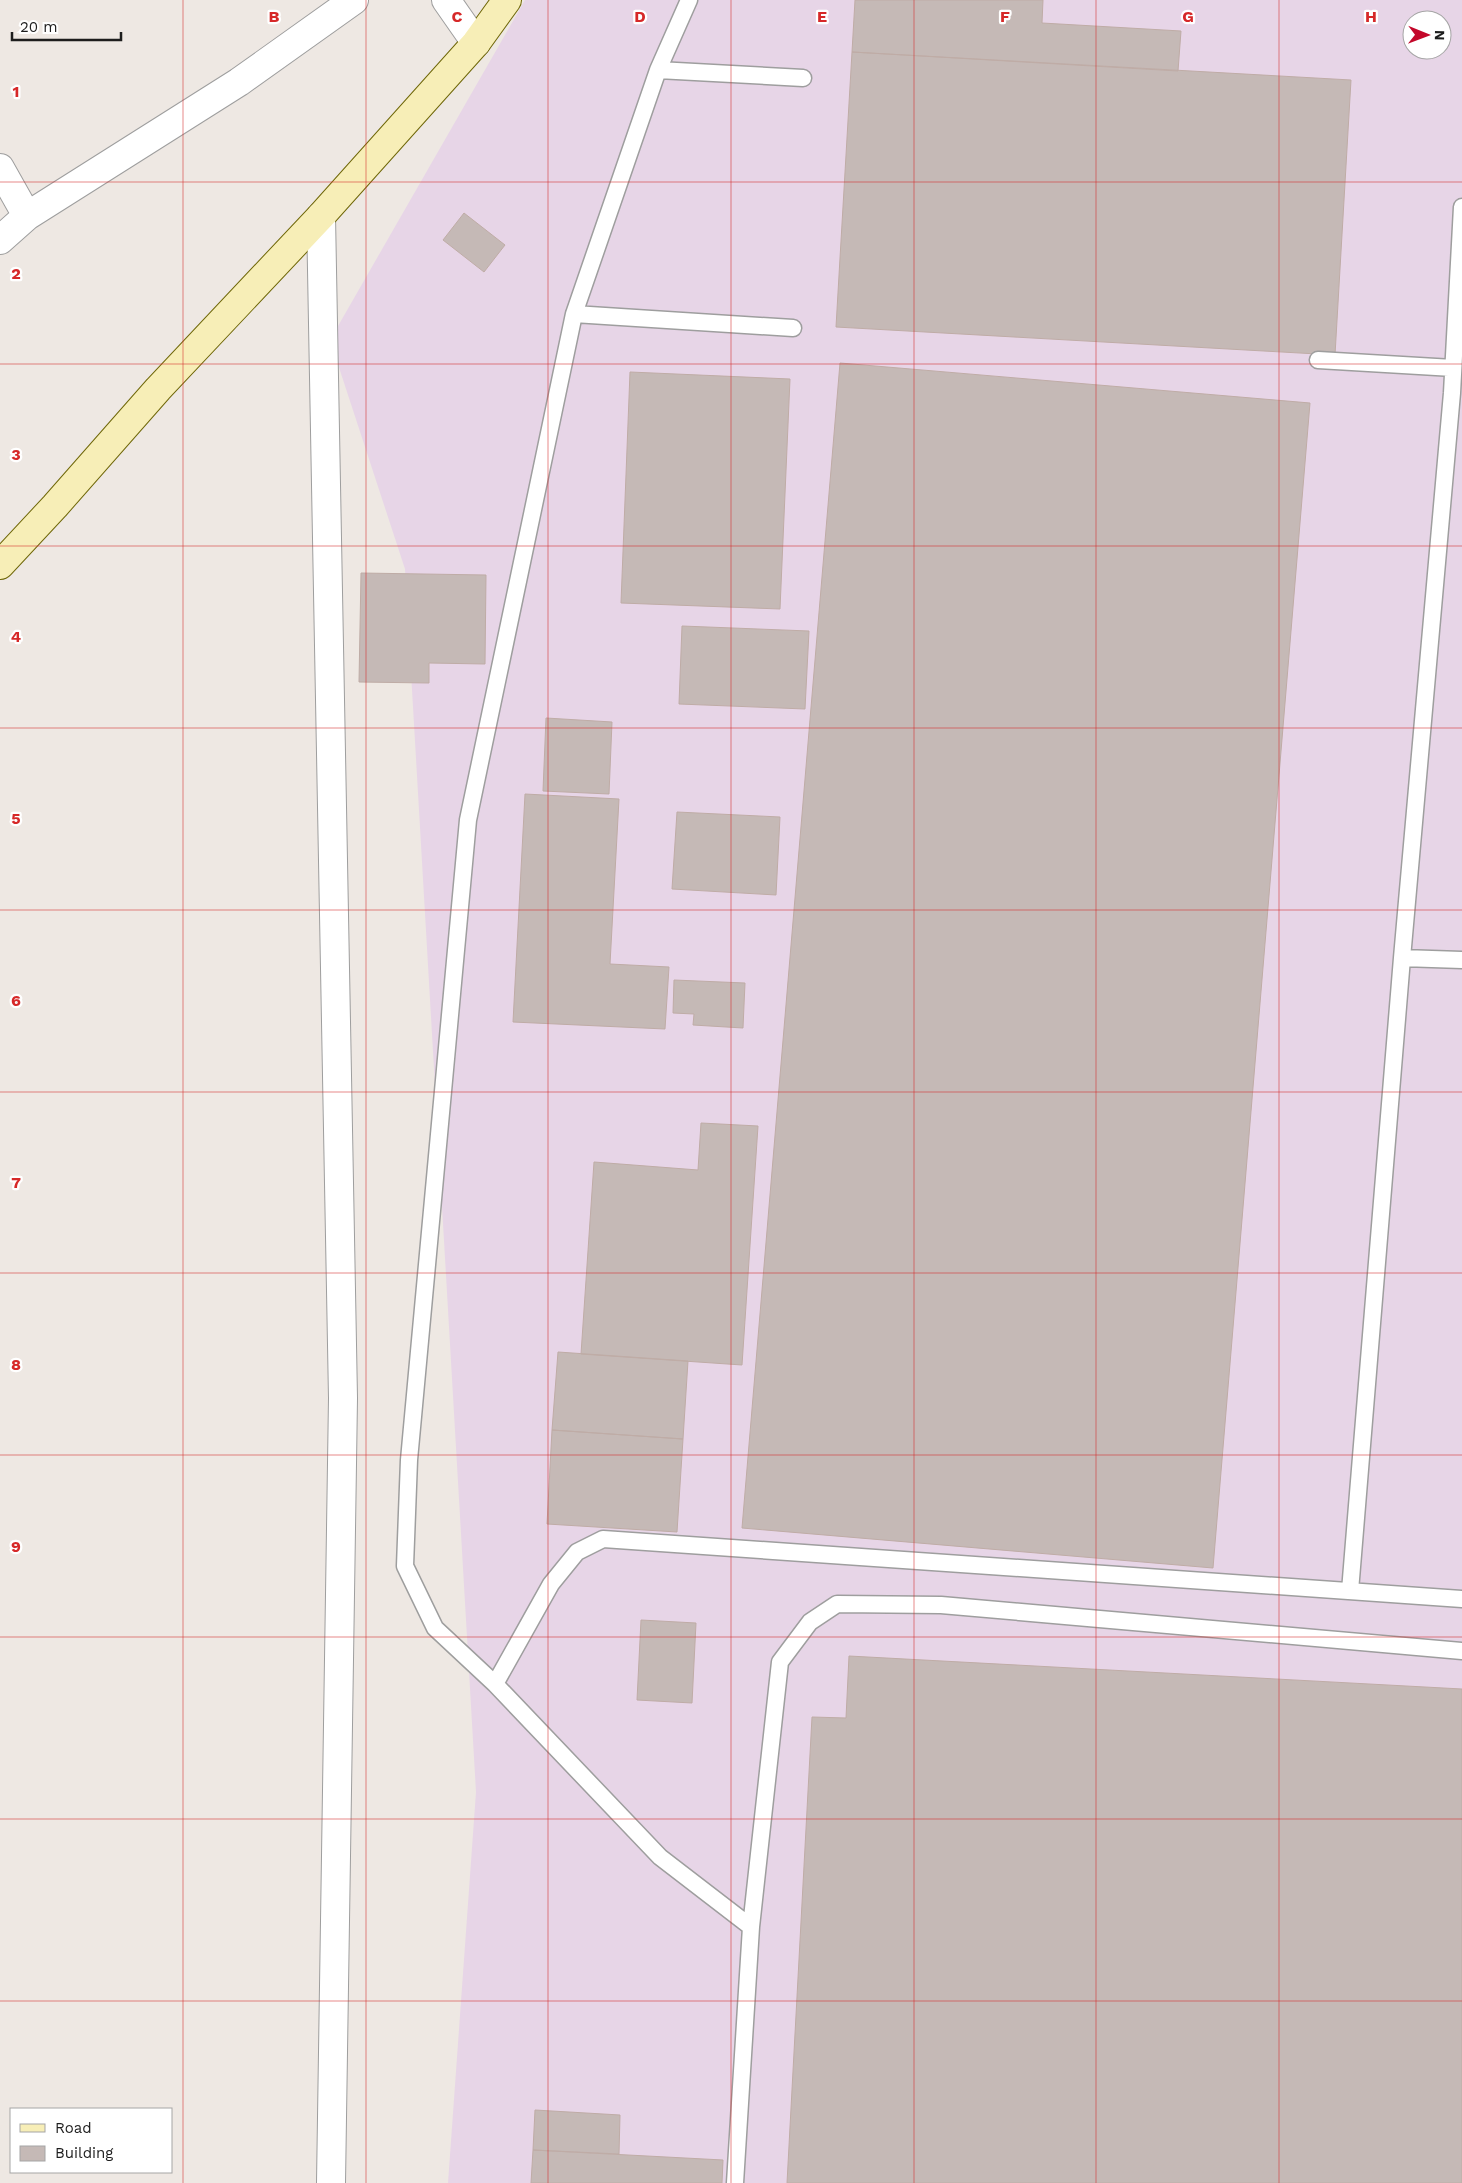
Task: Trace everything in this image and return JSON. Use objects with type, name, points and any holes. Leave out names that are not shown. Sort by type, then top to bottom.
[{"type":"street","points":[[0,240],[27,216],[239,82],[354,0]]},
{"type":"street","points":[[446,0],[476,43]]},
{"type":"street","points":[[0,565],[55,506],[158,389],[321,216],[476,43],[506,0]]},
{"type":"street","points":[[0,168],[27,216]]},
{"type":"street","points":[[321,216],[343,1398],[331,2183]]},
{"type":"lane","points":[[689,0],[658,70],[574,314],[468,820],[410,1460],[405,1566],[435,1628],[495,1684],[660,1857],[751,1926]]},
{"type":"lane","points":[[658,70],[803,78]]},
{"type":"lane","points":[[1350,1591],[1402,958],[1457,393],[1453,368],[1462,208]]},
{"type":"lane","points":[[574,314],[793,328]]},
{"type":"lane","points":[[1318,360],[1453,368]]},
{"type":"lane","points":[[1402,958],[1462,960]]},
{"type":"lane","points":[[495,1684],[551,1584],[577,1552],[603,1539],[1462,1599]]},
{"type":"lane","points":[[735,2183],[751,1926],[780,1662],[810,1622],[837,1604],[941,1605],[1462,1651]]},
{"type":"shaded area","points":[[525,0],[1462,0],[1462,2183],[448,2183],[476,1792],[405,569],[330,340]]},
{"type":"building","points":[[855,0],[1043,0],[1042,23],[1181,31],[1178,71],[852,52]]},
{"type":"building","points":[[852,52],[1351,80],[1335,355],[836,327]]},
{"type":"building","points":[[464,213],[505,245],[484,272],[443,240]]},
{"type":"building","points":[[840,363],[1310,403],[1213,1568],[742,1528]]},
{"type":"building","points":[[630,372],[790,379],[780,609],[621,603]]},
{"type":"building","points":[[361,573],[486,575],[485,664],[429,663],[429,683],[359,682]]},
{"type":"building","points":[[682,626],[809,631],[805,709],[679,704]]},
{"type":"building","points":[[546,718],[612,722],[609,794],[543,791]]},
{"type":"building","points":[[525,794],[619,799],[610,964],[669,967],[665,1029],[513,1022]]},
{"type":"building","points":[[677,812],[780,817],[776,895],[672,889]]},
{"type":"building","points":[[674,980],[745,983],[743,1028],[693,1025],[694,1014],[673,1013]]},
{"type":"building","points":[[701,1123],[758,1126],[742,1365],[581,1354],[594,1162],[698,1170]]},
{"type":"building","points":[[558,1352],[688,1361],[683,1439],[552,1430]]},
{"type":"building","points":[[552,1430],[683,1439],[677,1532],[547,1524]]},
{"type":"building","points":[[641,1620],[696,1623],[692,1703],[637,1700]]},
{"type":"building","points":[[849,1656],[1462,1689],[1462,2183],[787,2183],[812,1717],[846,1718]]},
{"type":"building","points":[[535,2110],[620,2115],[619,2154],[533,2150]]},
{"type":"building","points":[[533,2150],[723,2160],[722,2183],[531,2183]]}]
